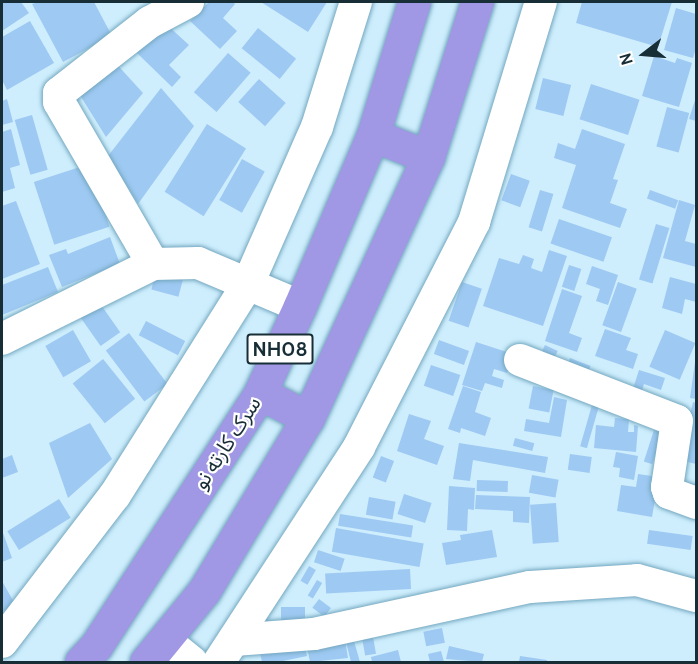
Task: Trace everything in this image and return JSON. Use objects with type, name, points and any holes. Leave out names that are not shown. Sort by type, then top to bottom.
[{"type":"highway","name":"سرک کارته نو","points":[[81,663],[96,646],[260,393],[373,135],[414,2]]},
{"type":"highway","name":"NH08","points":[[156,652],[204,591],[308,418],[428,157],[477,2]]},
{"type":"highway","points":[[373,135],[428,157]]},
{"type":"highway","points":[[260,393],[308,418]]},
{"type":"street","points":[[153,264],[60,102],[59,93],[150,22],[188,2]]},
{"type":"street","points":[[2,642],[115,495],[248,284],[316,127],[356,2]]},
{"type":"street","points":[[227,651],[359,447],[474,222],[541,2]]},
{"type":"street","points":[[2,339],[153,264],[198,263],[300,306]]},
{"type":"street","points":[[520,360],[676,420],[667,487],[669,493],[696,503]]},
{"type":"street","points":[[227,651],[530,587],[637,580],[696,596]]},
{"type":"street","points":[[156,652],[192,663]]},
{"type":"building","points":[[2,2],[21,2],[29,13],[2,31]]},
{"type":"building","points":[[38,2],[94,2],[112,36],[63,62],[32,4]]},
{"type":"building","points":[[209,2],[233,2],[235,4],[223,18],[237,31],[220,49],[190,21]]},
{"type":"building","points":[[261,2],[327,2],[308,32]]},
{"type":"building","points":[[582,2],[672,2],[658,47],[576,23]]},
{"type":"building","points":[[676,8],[696,14],[696,48],[693,58],[664,50]]},
{"type":"building","points":[[30,21],[54,63],[7,90],[2,80],[2,37]]},
{"type":"building","points":[[165,23],[189,45],[169,65],[181,77],[172,87],[137,53]]},
{"type":"building","points":[[258,28],[296,59],[280,79],[242,48]]},
{"type":"building","points":[[228,53],[251,73],[217,112],[194,92]]},
{"type":"building","points":[[654,56],[675,63],[677,58],[692,63],[679,107],[642,96]]},
{"type":"building","points":[[112,59],[143,93],[106,137],[78,92]]},
{"type":"building","points":[[543,78],[571,85],[563,116],[535,109]]},
{"type":"building","points":[[259,79],[286,103],[265,126],[238,102]]},
{"type":"building","points":[[591,84],[640,100],[628,135],[580,119]]},
{"type":"building","points":[[161,88],[194,126],[138,204],[108,156]]},
{"type":"building","points":[[696,97],[696,121],[689,119]]},
{"type":"building","points":[[7,99],[13,122],[2,125],[2,101]]},
{"type":"building","points":[[667,107],[689,113],[679,153],[656,147]]},
{"type":"building","points":[[32,115],[48,170],[30,175],[15,120]]},
{"type":"building","points":[[207,124],[246,148],[204,216],[165,192]]},
{"type":"building","points":[[11,129],[20,165],[10,168],[15,188],[2,192],[2,132]]},
{"type":"building","points":[[582,129],[625,144],[613,179],[618,180],[610,203],[627,209],[620,228],[562,208],[576,165],[554,158],[558,143],[575,149]]},
{"type":"building","points":[[242,159],[265,172],[242,213],[219,200]]},
{"type":"building","points":[[89,164],[109,227],[54,245],[34,182]]},
{"type":"building","points":[[511,174],[530,181],[520,207],[501,200]]},
{"type":"building","points":[[540,190],[553,194],[542,231],[529,227]]},
{"type":"building","points":[[650,190],[678,200],[675,209],[647,198]]},
{"type":"building","points":[[679,200],[695,205],[685,241],[696,244],[696,267],[663,258]]},
{"type":"building","points":[[16,201],[40,264],[2,279],[2,206]]},
{"type":"building","points":[[559,219],[612,237],[603,262],[551,244]]},
{"type":"building","points":[[656,224],[669,228],[652,284],[639,279]]},
{"type":"building","points":[[110,237],[120,264],[62,287],[49,255],[66,249],[68,254]]},
{"type":"building","points":[[549,250],[567,256],[543,326],[483,306],[499,258],[519,264],[523,255],[534,259],[531,268],[542,272]]},
{"type":"building","points":[[569,265],[581,269],[574,291],[562,287]]},
{"type":"building","points":[[592,266],[618,275],[608,305],[596,301],[600,289],[586,284]]},
{"type":"building","points":[[48,267],[58,292],[2,315],[2,285]]},
{"type":"building","points":[[156,272],[183,279],[178,297],[151,289]]},
{"type":"building","points":[[670,277],[696,284],[696,302],[685,299],[682,314],[662,308]]},
{"type":"building","points":[[462,282],[482,289],[469,328],[449,321]]},
{"type":"building","points":[[618,282],[637,289],[621,332],[602,325]]},
{"type":"building","points":[[562,289],[582,296],[569,333],[582,338],[577,352],[545,341]]},
{"type":"building","points":[[99,302],[120,332],[101,346],[79,316]]},
{"type":"building","points":[[146,321],[185,341],[178,355],[139,335]]},
{"type":"building","points":[[605,329],[631,338],[626,350],[638,354],[633,369],[595,356]]},
{"type":"building","points":[[73,330],[91,361],[63,377],[45,346]]},
{"type":"building","points":[[665,330],[695,343],[680,380],[649,367]]},
{"type":"building","points":[[129,333],[168,384],[144,402],[106,350]]},
{"type":"building","points":[[439,340],[469,351],[464,365],[434,354]]},
{"type":"building","points":[[476,342],[513,354],[507,373],[494,369],[492,376],[504,380],[502,388],[485,383],[482,391],[462,385]]},
{"type":"building","points":[[545,345],[558,351],[551,366],[538,360]]},
{"type":"building","points":[[570,358],[591,366],[587,374],[567,366]]},
{"type":"building","points":[[103,359],[135,399],[105,423],[73,384]]},
{"type":"building","points":[[696,362],[696,399],[690,398]]},
{"type":"building","points":[[431,365],[460,375],[453,396],[424,386]]},
{"type":"building","points":[[639,370],[665,378],[661,390],[644,384],[640,398],[631,395]]},
{"type":"building","points":[[463,386],[481,392],[475,412],[491,418],[485,436],[461,428],[460,433],[448,429]]},
{"type":"building","points":[[533,386],[554,390],[549,413],[529,409]]},
{"type":"building","points":[[554,397],[567,400],[561,437],[524,431],[526,419],[549,423]]},
{"type":"building","points":[[693,402],[696,403],[696,464],[680,460]]},
{"type":"building","points":[[592,405],[599,407],[587,448],[580,446]]},
{"type":"building","points":[[409,414],[431,421],[424,439],[444,446],[437,465],[397,451]]},
{"type":"building","points":[[615,418],[629,419],[628,432],[634,432],[634,425],[638,426],[636,452],[594,448],[596,425],[614,427]]},
{"type":"building","points":[[90,423],[112,459],[68,498],[49,443]]},
{"type":"building","points":[[654,430],[663,433],[652,464],[644,461]]},
{"type":"building","points":[[515,438],[534,443],[532,451],[513,446]]},
{"type":"building","points":[[459,443],[548,457],[545,473],[473,460],[470,481],[453,479]]},
{"type":"building","points":[[616,452],[638,456],[634,480],[619,477],[620,468],[613,467]]},
{"type":"building","points":[[570,454],[592,457],[590,473],[568,470]]},
{"type":"building","points":[[12,455],[18,472],[2,478],[2,459]]},
{"type":"building","points":[[381,456],[394,461],[386,482],[373,477]]},
{"type":"building","points":[[638,474],[659,477],[652,517],[617,511],[621,485],[636,487]]},
{"type":"building","points":[[532,475],[559,480],[555,497],[529,493]]},
{"type":"building","points":[[477,480],[508,481],[508,492],[477,491]]},
{"type":"building","points":[[449,486],[475,488],[474,510],[468,509],[467,531],[447,530]]},
{"type":"building","points":[[404,494],[432,503],[425,523],[398,514]]},
{"type":"building","points":[[476,495],[530,497],[529,523],[513,522],[513,511],[475,509]]},
{"type":"building","points":[[369,497],[396,502],[392,519],[366,515]]},
{"type":"building","points":[[59,499],[71,518],[19,550],[7,531]]},
{"type":"building","points":[[556,503],[559,542],[533,544],[530,505]]},
{"type":"building","points":[[340,514],[413,526],[411,537],[338,526]]},
{"type":"building","points":[[336,528],[424,543],[419,567],[332,552]]},
{"type":"building","points":[[2,530],[12,558],[2,562]]},
{"type":"building","points":[[492,530],[497,557],[446,565],[442,543],[461,540],[460,535]]},
{"type":"building","points":[[649,530],[693,536],[691,550],[647,544]]},
{"type":"building","points":[[318,550],[345,559],[341,571],[314,562]]},
{"type":"building","points":[[309,566],[316,570],[307,585],[300,581]]},
{"type":"building","points":[[410,569],[411,589],[326,593],[325,573]]},
{"type":"building","points":[[317,580],[322,583],[313,599],[308,595]]},
{"type":"building","points":[[2,581],[15,604],[2,612]]},
{"type":"building","points":[[319,599],[331,608],[324,617],[312,608]]},
{"type":"building","points":[[281,607],[305,607],[305,623],[281,623]]},
{"type":"building","points":[[442,628],[445,643],[426,646],[423,632]]},
{"type":"building","points":[[372,631],[376,654],[365,656],[361,633]]},
{"type":"building","points":[[344,634],[348,658],[310,662],[306,642]]},
{"type":"building","points":[[303,639],[307,656],[278,662],[262,662],[259,649]]},
{"type":"building","points":[[354,641],[360,662],[351,662],[346,642]]},
{"type":"building","points":[[449,646],[484,654],[482,662],[446,659]]},
{"type":"building","points":[[398,650],[401,662],[372,662],[371,657]]},
{"type":"building","points":[[441,651],[444,662],[430,662],[428,654]]},
{"type":"building","points":[[520,656],[547,660],[547,662],[519,662]]}]
